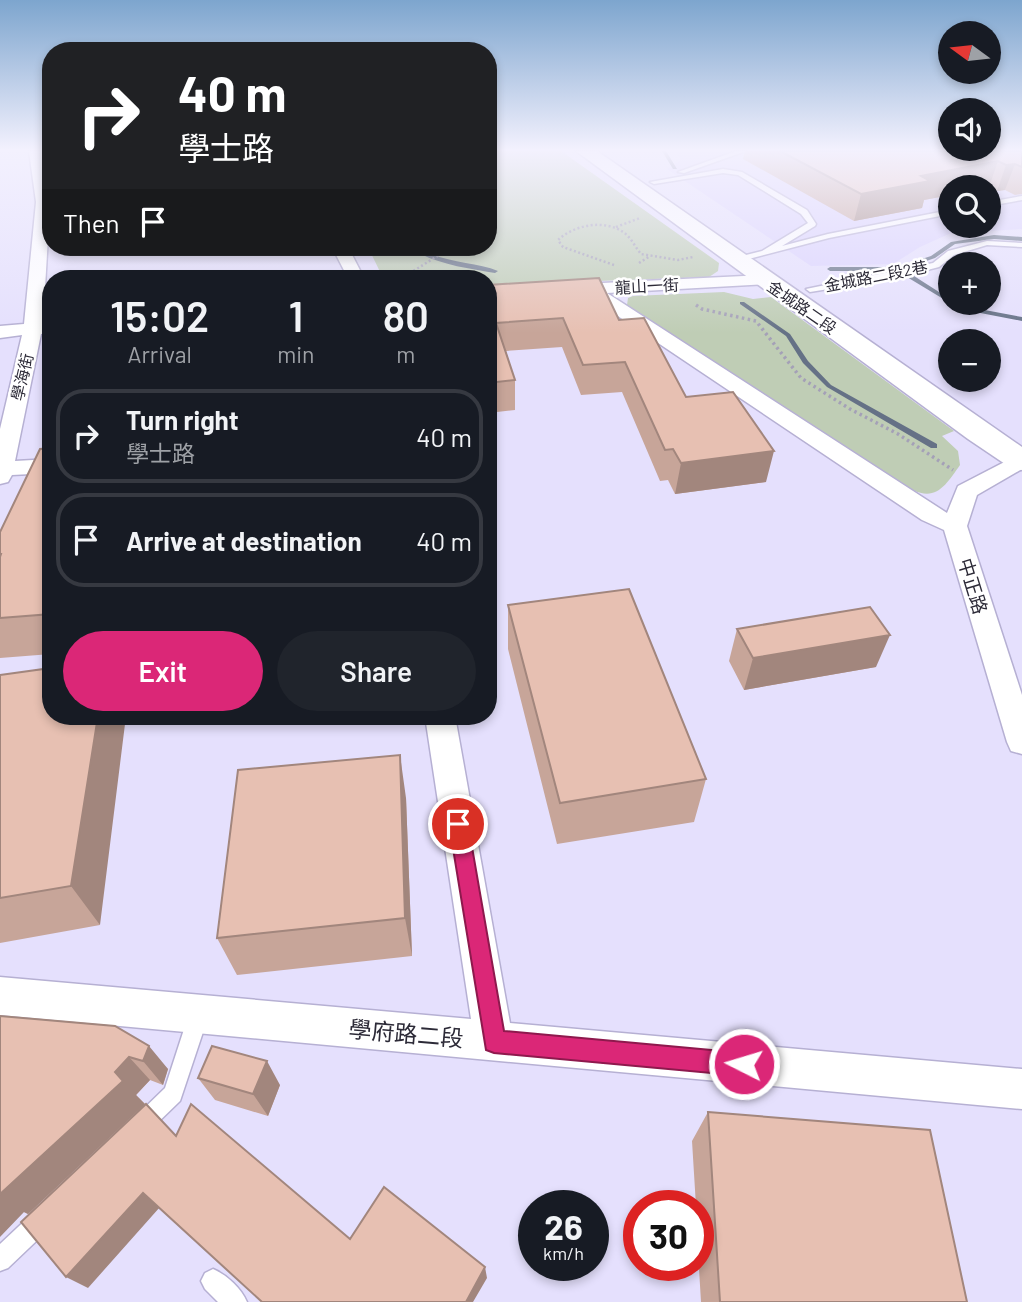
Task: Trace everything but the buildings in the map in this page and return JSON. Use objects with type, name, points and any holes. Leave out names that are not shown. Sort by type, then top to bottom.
[{"type":"main road","name":"金城路二段","points":[[678,212],[749,258],[810,289],[976,403]]},
{"type":"main road","name":"金城路二段","points":[[691,212],[749,258],[765,280],[1022,460]]},
{"type":"street","name":"龍山一街","points":[[765,280],[580,289],[919,508],[955,526]]},
{"type":"street","points":[[0,332],[42,328]]},
{"type":"street","name":"學海街","points":[[1,473],[42,328]]},
{"type":"street","points":[[955,526],[966,491],[1022,460]]},
{"type":"street","points":[[1,473],[42,467]]},
{"type":"street","name":"中正路","points":[[955,526],[1022,742]]},
{"type":"street","points":[[441,725],[494,1042]]},
{"type":"street","name":"學府路二段","points":[[0,996],[1022,1089]]},
{"type":"lane","points":[[749,258],[812,224],[804,212]]},
{"type":"lane","points":[[749,258],[828,236],[938,214]]},
{"type":"lane","name":"金城路二段2巷","points":[[810,289],[896,275],[936,265],[951,253],[987,243],[1022,245]]},
{"type":"lane","points":[[125,1140],[173,1094],[199,1015]]},
{"type":"lane","points":[[0,1260],[58,1205]]},
{"type":"lane","points":[[213,1281],[235,1302]]},
{"type":"path","points":[[622,267],[563,247],[558,240],[571,229],[588,226],[623,227],[638,218],[651,218]]},
{"type":"path","points":[[612,227],[622,231],[640,254],[678,260],[694,257]]},
{"type":"path","points":[[415,270],[437,256]]},
{"type":"path","points":[[632,265],[650,256]]},
{"type":"path","points":[[690,299],[702,309],[755,321],[802,377],[850,410],[908,440],[959,474]]},
{"type":"shaded area","points":[[730,212],[938,212],[940,238],[893,264],[811,266]]},
{"type":"shaded area","points":[[1001,212],[1022,212],[1022,229],[1001,230]]},
{"type":"green space","points":[[497,212],[647,212],[719,263],[718,271],[709,277],[497,285],[497,270],[379,270],[372,256],[497,256]]},
{"type":"green space","points":[[724,292],[753,299],[771,297],[954,431],[942,436],[958,451],[960,465],[946,484],[929,494],[913,490],[627,305],[628,298],[633,296]]},
{"type":"waterway","points":[[898,269],[933,257],[953,243],[994,237],[1022,239]]},
{"type":"waterway","points":[[432,256],[490,270]]},
{"type":"waterway","points":[[830,269],[898,269]]},
{"type":"waterway","points":[[898,269],[938,294]]},
{"type":"waterway","points":[[742,303],[788,335],[805,362],[829,386],[934,446]]},
{"type":"waterway","points":[[1000,315],[1022,319]]},
{"type":"route","points":[[458,824],[494,1042],[744,1064]]}]
